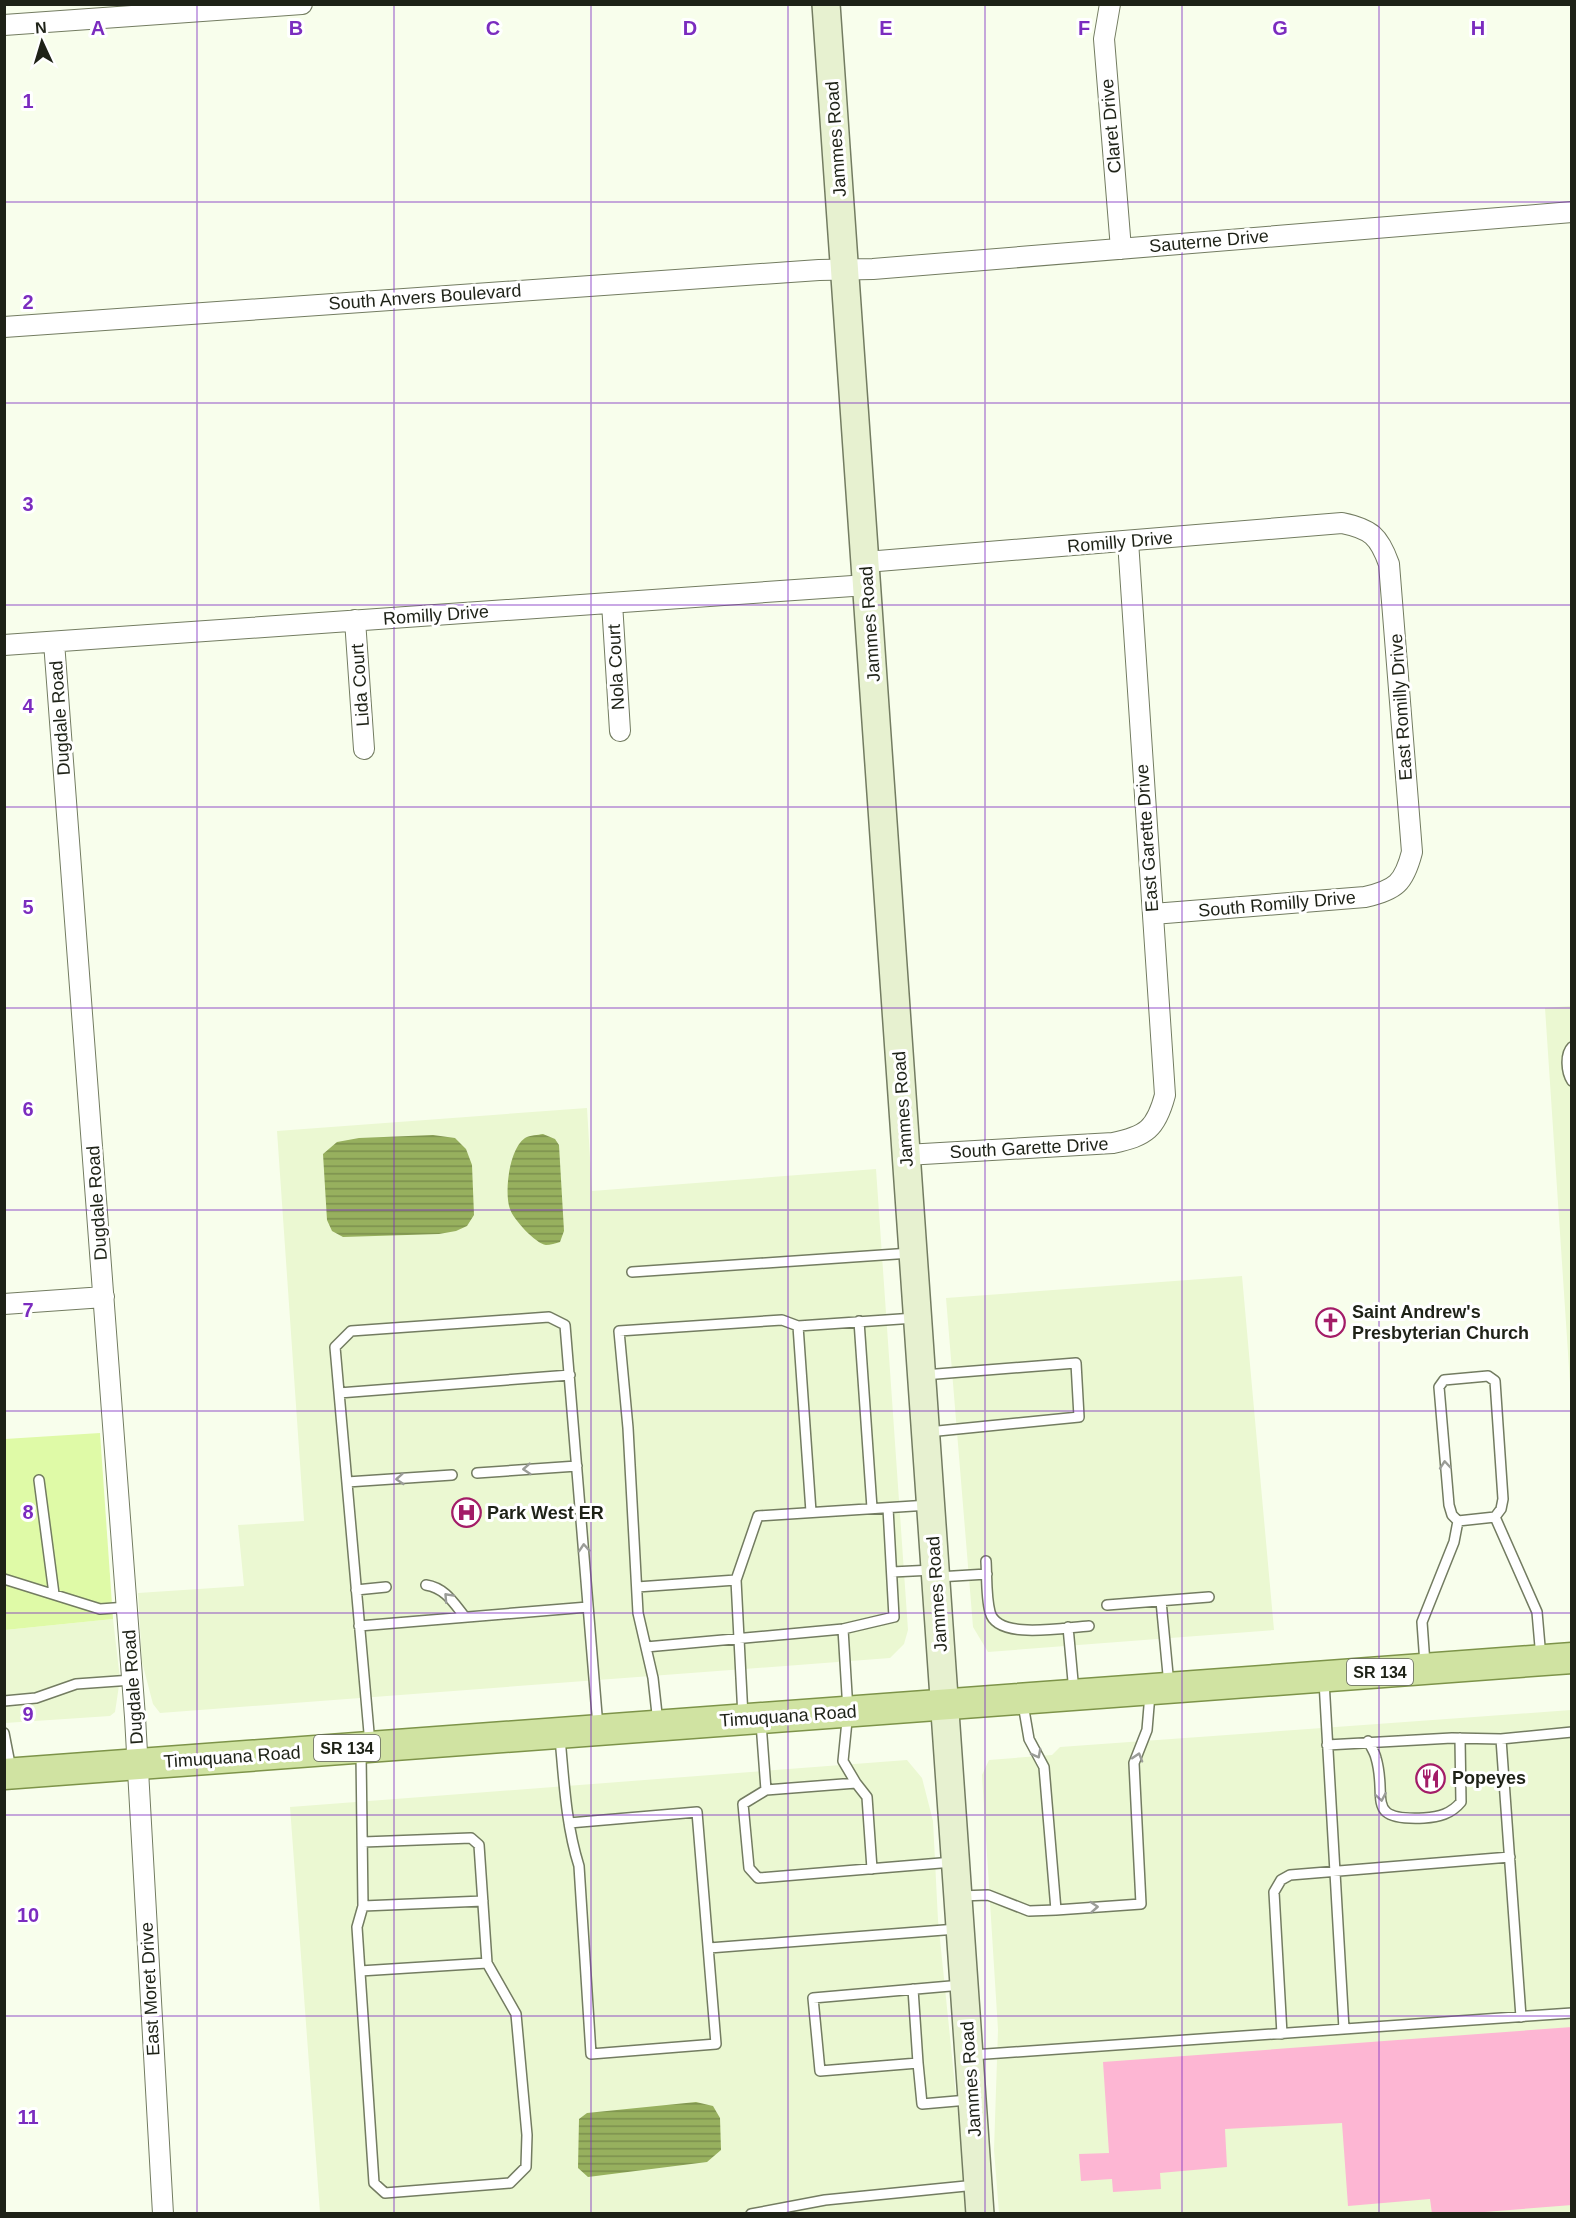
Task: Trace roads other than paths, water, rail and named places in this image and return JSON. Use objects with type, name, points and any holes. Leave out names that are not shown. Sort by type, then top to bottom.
[{"type":"main road","name":"Timuquana Road","points":[[8,1774],[1572,1658]]},
{"type":"street","points":[[4,25],[302,4]]},
{"type":"street","name":"Jammes Road","points":[[826,4],[980,2214]]},
{"type":"street","name":"Claret Drive","points":[[1110,4],[1104,39],[1121,249]]},
{"type":"street","name":"Sauterne Drive","points":[[846,269],[873,269],[1572,212]]},
{"type":"street","name":"South Anvers Boulevard","points":[[4,327],[846,269]]},
{"type":"street","name":"Romilly Drive","points":[[4,645],[612,603],[1128,541],[1342,523],[1371,533]]},
{"type":"street","name":"East Romilly Drive","points":[[1371,533],[1382,545],[1389,564],[1412,852],[1407,872],[1398,883]]},
{"type":"street","name":"East Garette Drive","points":[[1128,541],[1165,1095],[1160,1116],[1149,1129]]},
{"type":"street","name":"Nola Court","points":[[612,603],[620,731]]},
{"type":"street","name":"Lida Court","points":[[355,620],[364,749]]},
{"type":"street","name":"Dugdale Road","points":[[54,642],[138,1764]]},
{"type":"street","name":"South Romilly Drive","points":[[1153,914],[1365,897],[1381,894],[1398,883]]},
{"type":"street","name":"South Garette Drive","points":[[906,1155],[1113,1143],[1133,1139],[1149,1129]]},
{"type":"street","points":[[4,1304],[104,1296]]},
{"type":"street","name":"East Moret Drive","points":[[138,1764],[162,2214]]},
{"type":"lane","points":[[1572,1047],[1567,1054],[1569,1077],[1572,1081]]},
{"type":"lane","points":[[632,1272],[913,1253]]},
{"type":"lane","points":[[363,1842],[471,1838],[479,1845],[487,1963],[516,2014],[527,2135],[526,2167],[510,2183],[385,2193],[374,2182],[357,1927],[363,1906],[363,1842],[365,1747],[359,1626],[335,1347],[351,1331],[549,1317],[565,1325],[598,1730]]},
{"type":"lane","points":[[659,1725],[653,1678],[638,1613],[628,1428],[619,1331],[782,1320],[798,1326],[918,1317]]},
{"type":"lane","points":[[859,1321],[872,1508]]},
{"type":"lane","points":[[798,1326],[811,1512]]},
{"type":"lane","points":[[922,1375],[1076,1363],[1079,1417],[926,1432]]},
{"type":"lane","points":[[339,1393],[570,1375]]},
{"type":"lane","points":[[1488,1376],[1495,1381],[1503,1499],[1501,1509],[1495,1517],[1458,1521],[1452,1515],[1449,1505],[1439,1387],[1444,1380],[1488,1376]]},
{"type":"lane","points":[[477,1473],[577,1466]]},
{"type":"lane","points":[[347,1482],[452,1475]]},
{"type":"lane","points":[[39,1480],[54,1594]]},
{"type":"lane","points":[[766,1790],[740,1638],[736,1580],[758,1516],[931,1505]]},
{"type":"lane","points":[[646,1647],[843,1629],[894,1617],[888,1508]]},
{"type":"lane","points":[[1495,1517],[1537,1612],[1541,1660]]},
{"type":"lane","points":[[1425,1669],[1422,1622],[1454,1542],[1458,1521]]},
{"type":"lane","points":[[986,1561],[990,1612],[994,1621],[1004,1628],[1017,1631],[1089,1626]]},
{"type":"lane","points":[[892,1572],[987,1574]]},
{"type":"lane","points":[[4,1579],[100,1609],[127,1607]]},
{"type":"lane","points":[[637,1587],[736,1580]]},
{"type":"lane","points":[[426,1585],[439,1587],[465,1617]]},
{"type":"lane","points":[[356,1590],[386,1587]]},
{"type":"lane","points":[[1107,1605],[1209,1597]]},
{"type":"lane","points":[[958,1896],[988,1895],[1029,1911],[1141,1904],[1134,1763],[1160,1688],[1161,1601]]},
{"type":"lane","points":[[359,1626],[588,1606]]},
{"type":"lane","points":[[1068,1627],[1074,1695]]},
{"type":"lane","points":[[843,1629],[848,1711],[843,1761],[867,1797],[872,1869]]},
{"type":"lane","points":[[1323,1676],[1344,2029]]},
{"type":"lane","points":[[4,1701],[36,1698],[76,1684],[132,1680]]},
{"type":"lane","points":[[1022,1698],[1029,1739],[1044,1767],[1056,1910]]},
{"type":"lane","points":[[559,1732],[569,1823],[571,1840],[579,1866],[591,2054],[716,2044],[697,1812],[569,1823]]},
{"type":"lane","points":[[1328,1745],[1501,1738],[1572,1732]]},
{"type":"lane","points":[[4,1733],[8,1774]]},
{"type":"lane","points":[[1368,1742],[1376,1758],[1380,1804],[1386,1812],[1398,1818],[1412,1818],[1446,1815],[1461,1802],[1460,1738]]},
{"type":"lane","points":[[1501,1738],[1521,2017]]},
{"type":"lane","points":[[856,1783],[766,1790],[743,1804],[749,1868],[758,1878],[956,1862]]},
{"type":"lane","points":[[1282,2034],[1274,1892],[1281,1880],[1290,1875],[1510,1857]]},
{"type":"lane","points":[[363,1906],[483,1901]]},
{"type":"lane","points":[[709,1948],[960,1929]]},
{"type":"lane","points":[[360,1971],[487,1963]]},
{"type":"lane","points":[[918,2063],[820,2071],[813,1998],[964,1985]]},
{"type":"lane","points":[[913,1989],[921,2104],[972,2099]]},
{"type":"lane","points":[[969,2055],[1572,2013]]},
{"type":"lane","points":[[753,2213],[825,2200],[978,2185]]},
{"type":"place","name":"Saint Andrew's Presbyterian Church","points":[[1331,1322]]},
{"type":"place","name":"Park West ER","points":[[466,1513]]},
{"type":"place","name":"Popeyes","points":[[1431,1778]]}]
